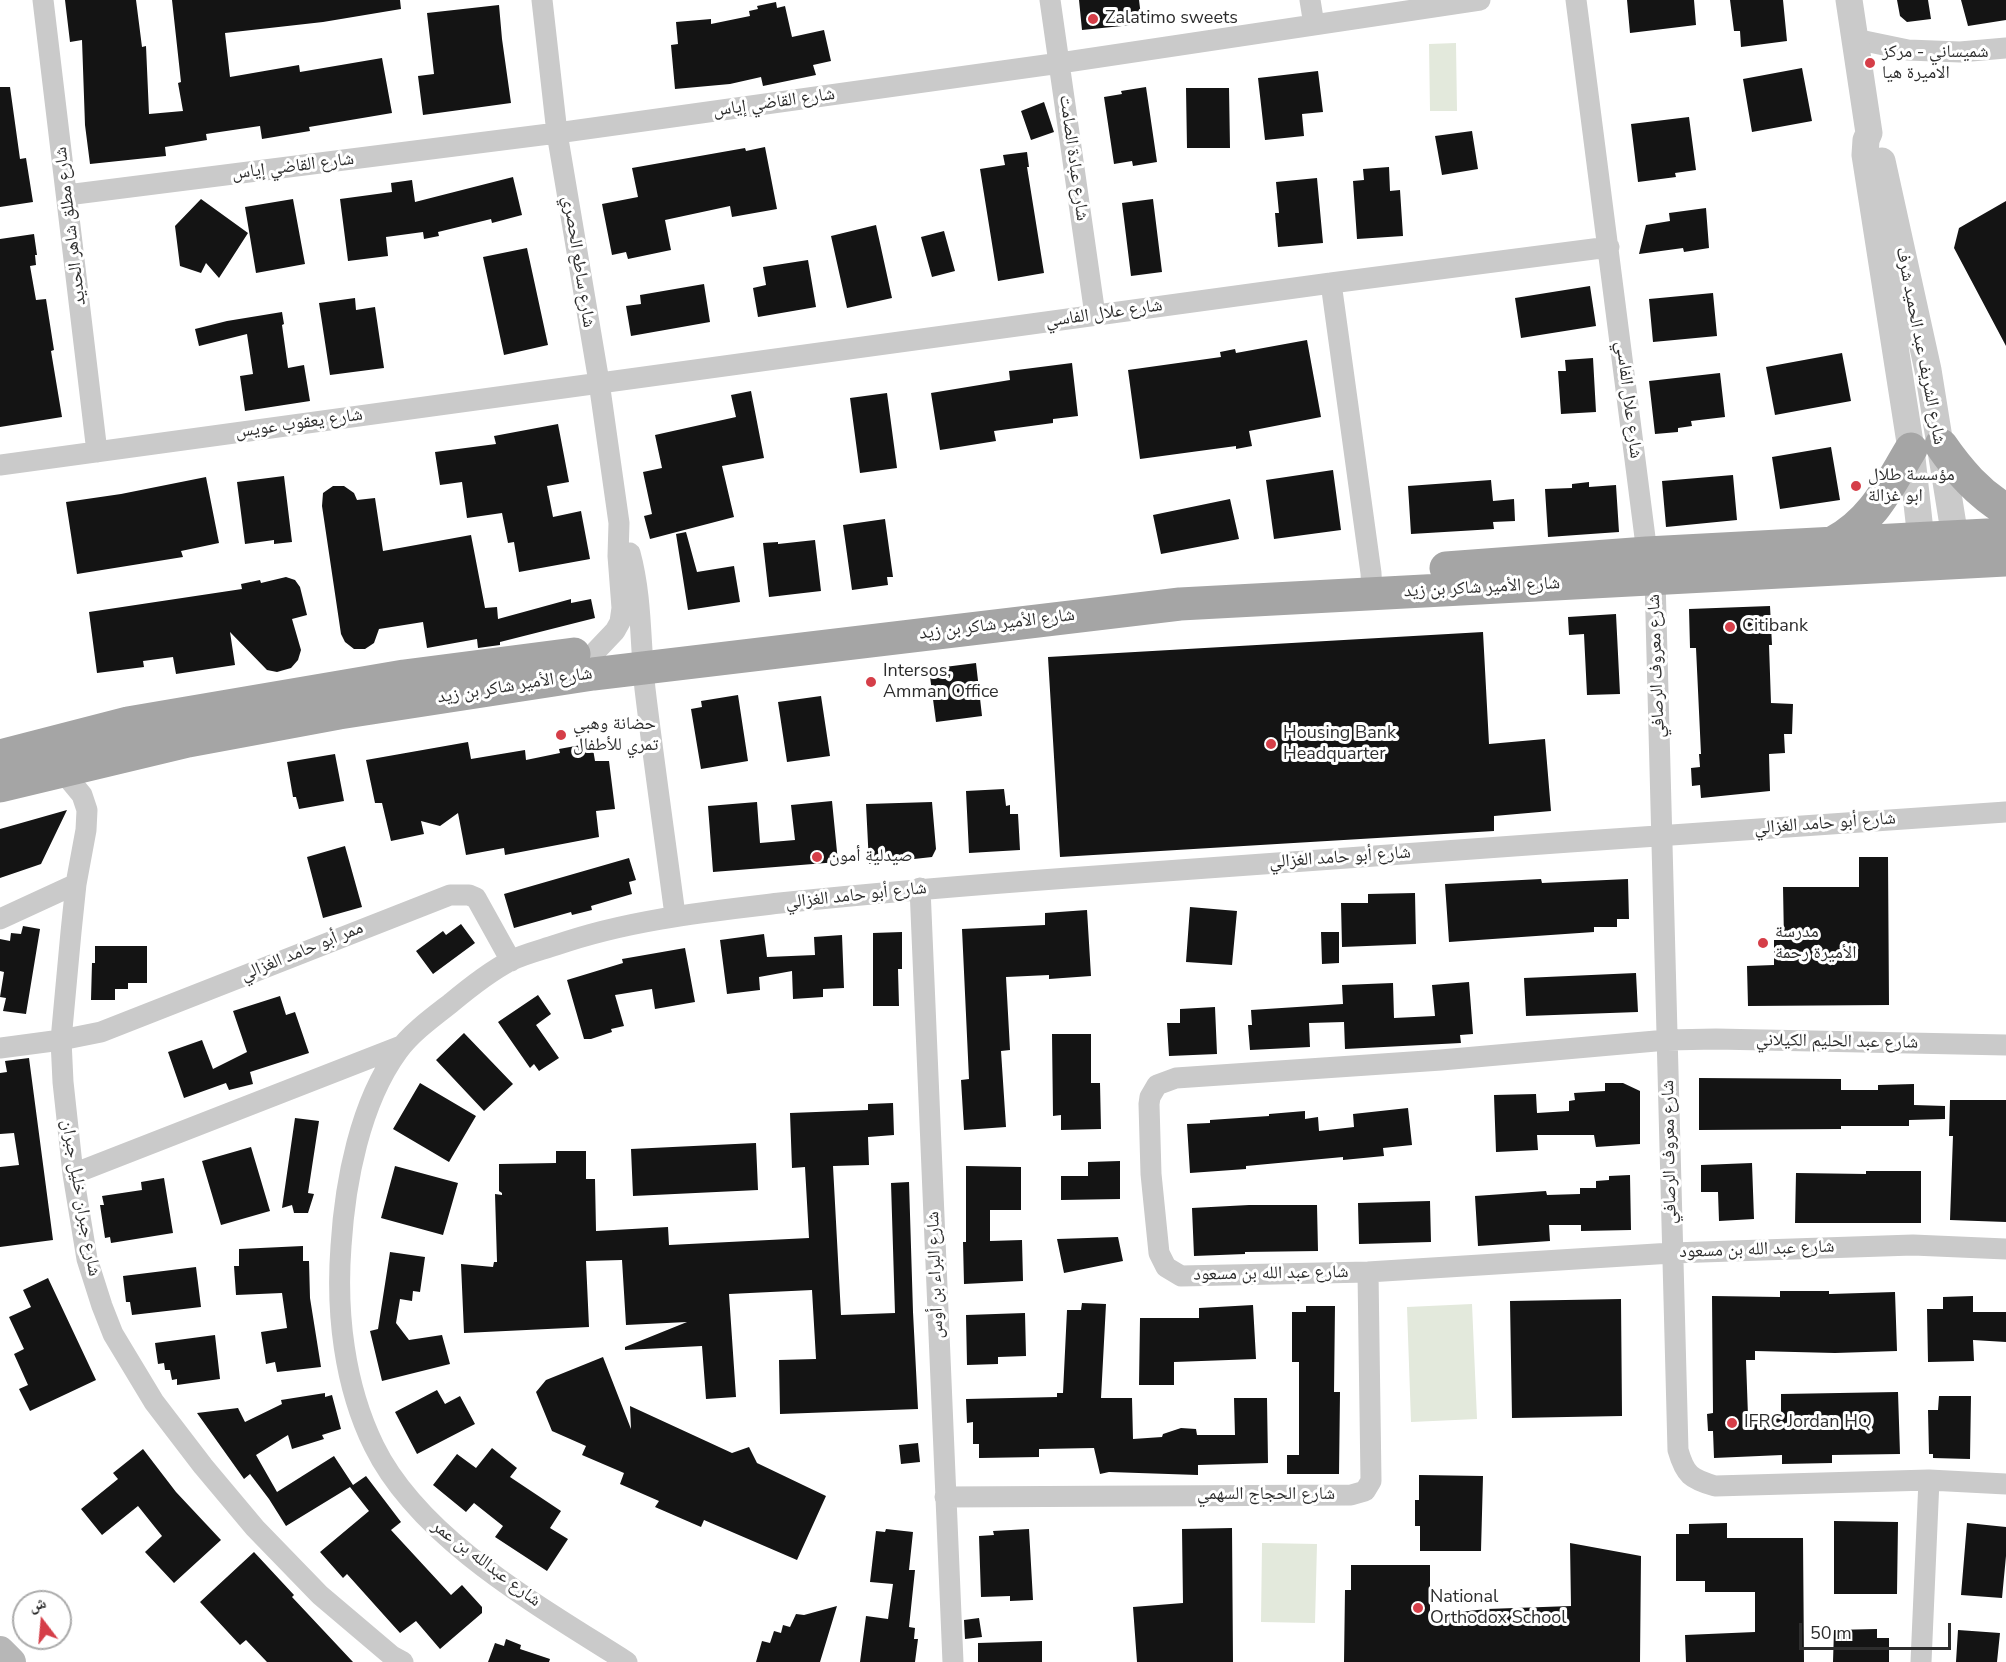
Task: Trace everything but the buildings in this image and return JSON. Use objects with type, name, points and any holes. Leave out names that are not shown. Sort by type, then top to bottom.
[{"type":"main road","points":[[1834,542],[1856,529],[1926,447],[1956,467],[1975,488],[2006,510]]},
{"type":"main road","name":"شارع الأمير شاكر بن زيد","points":[[0,786],[188,741],[642,657],[686,640],[1177,586],[1371,583],[1957,549],[2006,534]]},
{"type":"main road","name":"شارع الأمير شاكر بن زيد","points":[[1651,566],[1834,542],[1923,551]]},
{"type":"main road","name":"شارع الأمير شاكر بن زيد","points":[[1957,549],[2006,560]]},
{"type":"main road","name":"شارع الأمير شاكر بن زيد","points":[[0,756],[128,723],[404,675],[596,651],[642,657]]},
{"type":"main road","points":[[0,1650],[11,1662]]},
{"type":"street","name":"شارع مطلق شاهر الحديد","points":[[43,0],[97,452]]},
{"type":"street","name":"شارع ساطع الحصري","points":[[542,0],[557,133],[599,382],[619,523],[618,556],[622,608],[620,622],[615,631],[596,651]]},
{"type":"street","name":"شارع عبادة الصامت","points":[[1050,0],[1095,315]]},
{"type":"street","points":[[1310,0],[1314,25]]},
{"type":"street","name":"شارع القاضي إياس","points":[[67,195],[557,133],[1060,63],[1480,0]]},
{"type":"street","name":"شارع علال الفاسي","points":[[1576,0],[1651,566]]},
{"type":"street","name":"شارع الشريف عبد الحميد شرف","points":[[1849,0],[1869,133],[1865,155],[1926,447],[1957,549]]},
{"type":"street","points":[[1855,39],[1908,50],[1960,52],[2006,48]]},
{"type":"street","name":"شارع علال الفاسي","points":[[599,382],[1609,247]]},
{"type":"street","points":[[1331,283],[1371,583]]},
{"type":"street","name":"شارع يعقوب عويس","points":[[0,465],[599,382]]},
{"type":"street","name":"شارع الشريف عبد الحميد شرف","points":[[1923,551],[1926,447]]},
{"type":"street","name":"شارع ساطع الحصري","points":[[619,523],[631,555],[636,585],[642,657],[675,915]]},
{"type":"street","name":"شارع معروف الرصافي","points":[[1651,566],[1662,835],[1678,1450],[1683,1467],[1695,1480],[1715,1486],[1929,1480],[2006,1484]]},
{"type":"street","name":"شارع جبران خليل جبران","points":[[63,772],[82,795],[87,810],[86,831],[76,884],[61,1040],[65,1113],[73,1174],[87,1258],[99,1298],[113,1334],[154,1402],[255,1528],[320,1595],[392,1656],[403,1662]]},
{"type":"street","name":"شارع أبو حامد الغزالي","points":[[675,915],[920,888],[2006,812]]},
{"type":"street","points":[[0,919],[76,884]]},
{"type":"street","name":"شارع البراء بن أوس","points":[[920,888],[953,1662]]},
{"type":"street","name":"ممر أبو حامد الغزالي","points":[[61,1040],[100,1032],[450,895],[469,895],[476,898],[511,960]]},
{"type":"street","name":"شارع عبدالله بن عمر","points":[[627,1662],[488,1570],[429,1520],[398,1485],[374,1447],[357,1404],[340,1314],[338,1279],[342,1227],[350,1173],[367,1110],[380,1080],[401,1046],[474,984],[511,960],[587,934],[675,915]]},
{"type":"street","points":[[0,1048],[61,1040]]},
{"type":"street","name":"شارع عبد الحليم الكيلاني","points":[[1667,1040],[2006,1045]]},
{"type":"street","name":"شارع عبد الله بن مسعود","points":[[1667,1040],[1453,1059],[1176,1078],[1157,1084],[1150,1097],[1151,1174],[1159,1253],[1166,1268],[1181,1276],[1368,1272],[1672,1253],[1913,1245],[2006,1249]]},
{"type":"street","points":[[73,1174],[401,1046]]},
{"type":"street","name":"شارع الحجاج السهمي","points":[[945,1497],[1351,1495],[1365,1491],[1371,1481],[1368,1272]]},
{"type":"street","points":[[1921,1662],[1929,1480]]},
{"type":"shaded area","points":[[1456,43],[1457,111],[1430,111],[1429,44]]},
{"type":"shaded area","points":[[1472,1304],[1477,1419],[1411,1422],[1407,1307]]},
{"type":"shaded area","points":[[1262,1543],[1317,1544],[1315,1623],[1261,1622]]},
{"type":"place","name":"Zalatimo sweets","points":[[1093,19]]},
{"type":"place","name":"شميساني - مركز الاميرة هيا","points":[[1870,63]]},
{"type":"place","name":"مؤسسة طلال ابو غزالة","points":[[1856,486]]},
{"type":"place","name":"Citibank","points":[[1730,627]]},
{"type":"place","name":"Intersos, Amman Office","points":[[871,682]]},
{"type":"place","name":"حضانة وهبي تمري للأطفال","points":[[561,735]]},
{"type":"place","name":"Housing Bank Headquarter","points":[[1271,744]]},
{"type":"place","name":"صيدلية أمون","points":[[817,857]]},
{"type":"place","name":"مدرسة الأميرة رحمة","points":[[1763,943]]},
{"type":"place","name":"IFRC Jordan HQ","points":[[1732,1423]]},
{"type":"place","name":"National Orthodox School","points":[[1418,1608]]}]
